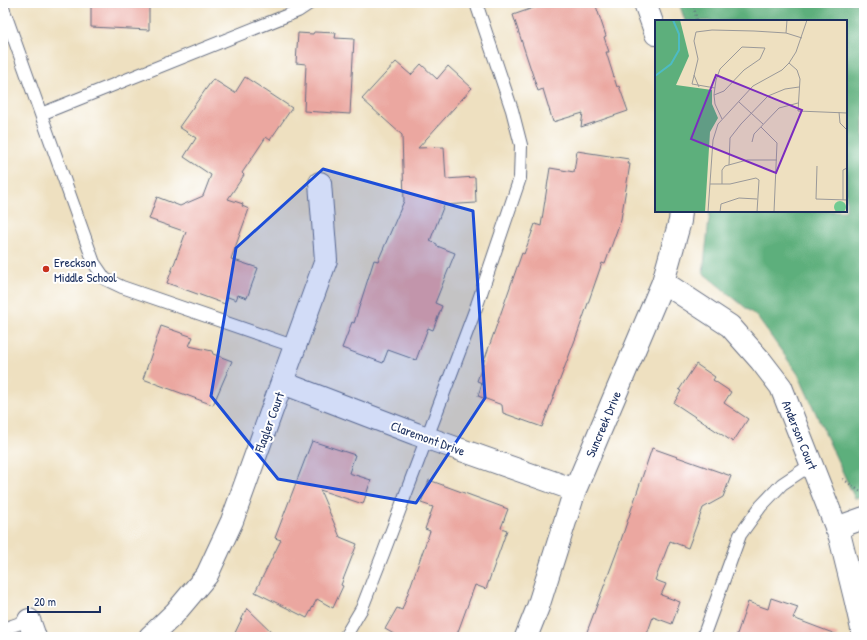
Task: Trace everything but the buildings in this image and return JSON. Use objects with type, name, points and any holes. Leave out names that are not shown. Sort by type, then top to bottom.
[{"type":"street","points":[[645,3],[655,31]]},
{"type":"street","name":"Flagler Court","points":[[150,637],[175,613],[207,575],[232,521],[296,347],[326,260],[320,183]]},
{"type":"street","name":"Suncreek Drive","points":[[526,637],[538,607],[575,490],[663,282],[680,221],[681,212]]},
{"type":"street","name":"Anderson Court","points":[[663,282],[730,326],[761,361],[780,387],[812,464],[836,528],[856,598],[862,629],[862,637]]},
{"type":"street","name":"Claremont Drive","points":[[283,383],[427,439],[575,490]]},
{"type":"street","points":[[836,528],[864,518]]},
{"type":"lane","points":[[41,114],[298,11],[310,3]]},
{"type":"lane","points":[[345,637],[362,608],[427,439],[477,305],[520,178],[521,145],[512,110],[476,3]]},
{"type":"lane","points":[[3,8],[94,263],[105,279],[122,287],[296,347]]},
{"type":"lane","points":[[703,637],[740,535],[761,506],[782,484],[812,464]]},
{"type":"lane","points":[[3,629],[32,628]]},
{"type":"path","points":[[693,3],[697,20]]},
{"type":"highlighted area","points":[[323,169],[473,211],[485,398],[416,503],[278,479],[211,396],[236,248]]},
{"type":"green space","points":[[679,3],[864,3],[864,497],[855,499],[798,374],[757,317],[703,273],[710,212],[847,212],[847,20],[685,20]]},
{"type":"place","name":"Ereckson Middle School","points":[[46,269]]}]
